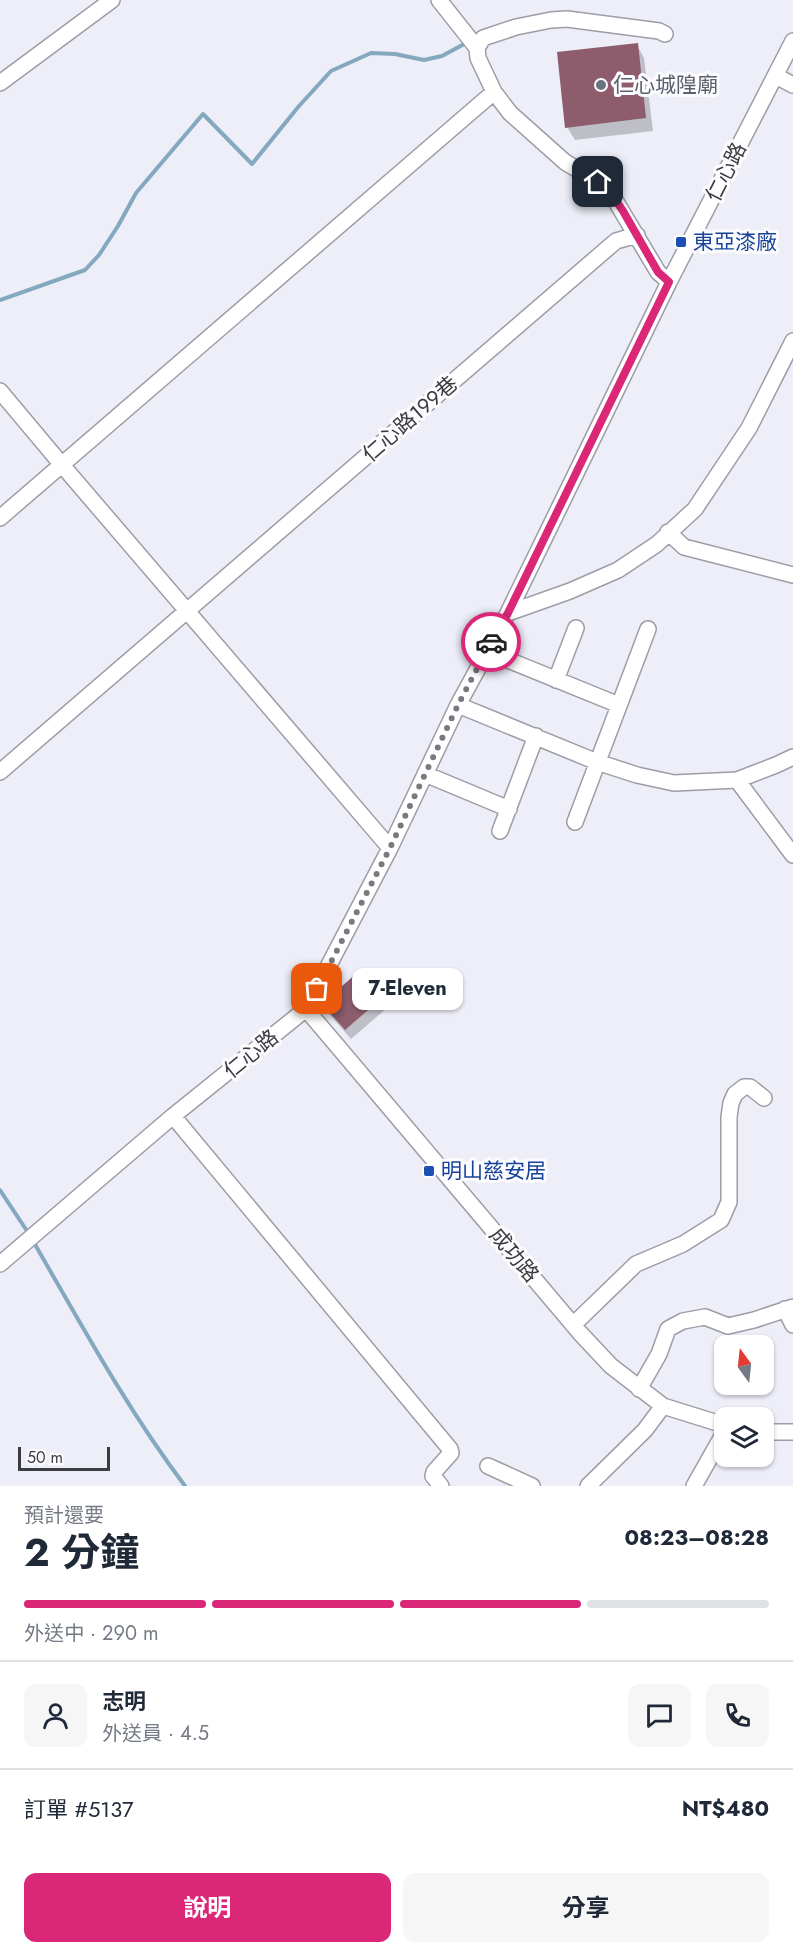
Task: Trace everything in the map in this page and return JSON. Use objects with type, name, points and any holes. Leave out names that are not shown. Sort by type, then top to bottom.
[{"type":"street","points":[[0,83],[112,0]]},
{"type":"street","points":[[440,0],[477,48],[478,58],[494,92],[510,113],[565,162],[598,182],[612,195],[658,272],[669,282]]},
{"type":"street","points":[[477,48],[483,38],[551,20],[567,19],[659,31],[665,34]]},
{"type":"street","name":"仁心路","points":[[0,1264],[173,1116],[306,1009],[390,848],[458,705],[508,613],[669,282],[793,41]]},
{"type":"street","points":[[776,76],[793,85]]},
{"type":"street","points":[[0,518],[494,92]]},
{"type":"street","name":"仁心路199巷","points":[[0,772],[616,241],[637,235]]},
{"type":"street","points":[[508,613],[570,591],[618,570],[657,544],[695,509],[749,428],[793,341]]},
{"type":"street","points":[[0,391],[390,848]]},
{"type":"street","points":[[668,532],[684,547],[793,575]]},
{"type":"street","points":[[556,680],[576,628]]},
{"type":"street","points":[[575,822],[648,629]]},
{"type":"street","points":[[486,651],[619,705]]},
{"type":"street","points":[[458,705],[597,762],[637,775],[674,783],[737,780],[791,762]]},
{"type":"street","points":[[500,831],[536,736]]},
{"type":"street","points":[[425,774],[509,809]]},
{"type":"street","points":[[737,780],[793,855]]},
{"type":"street","name":"成功路","points":[[306,1009],[573,1325],[611,1366],[663,1406],[714,1422]]},
{"type":"street","points":[[573,1325],[636,1264],[683,1244],[721,1220],[729,1202],[731,1103],[735,1094],[744,1087],[750,1087],[764,1098]]},
{"type":"street","points":[[173,1116],[450,1449],[451,1453],[433,1476],[441,1486]]},
{"type":"street","points":[[639,1389],[659,1354],[668,1329],[682,1321],[705,1317],[728,1326],[789,1308],[793,1325]]},
{"type":"street","points":[[588,1486],[645,1430],[663,1406]]},
{"type":"street","points":[[774,1432],[793,1432]]},
{"type":"street","points":[[694,1486],[714,1451]]},
{"type":"street","points":[[488,1466],[532,1486]]},
{"type":"building","name":"仁心城隍廟","points":[[638,43],[646,118],[565,128],[557,52]]},
{"type":"building","points":[[359,971],[382,998],[345,1030],[322,1004]]},
{"type":"waterway","points":[[0,300],[85,270],[99,255],[136,193],[203,114],[252,164],[331,71],[371,53],[395,54],[424,60],[442,56],[466,43]]},
{"type":"waterway","points":[[0,1190],[29,1234]]},
{"type":"waterway","points":[[33,1241],[124,1397],[185,1486]]},
{"type":"way so far","points":[[317,989],[390,848],[458,705],[491,642]]},
{"type":"place","name":"仁心城隍廟","points":[[601,85]]},
{"type":"place","name":"東亞漆廠","points":[[681,242]]},
{"type":"place","name":"7-Eleven","points":[[317,989]]},
{"type":"place","name":"明山慈安居","points":[[429,1171]]},
{"type":"route","points":[[491,642],[508,613],[669,282],[658,272],[612,195],[598,182]]}]
